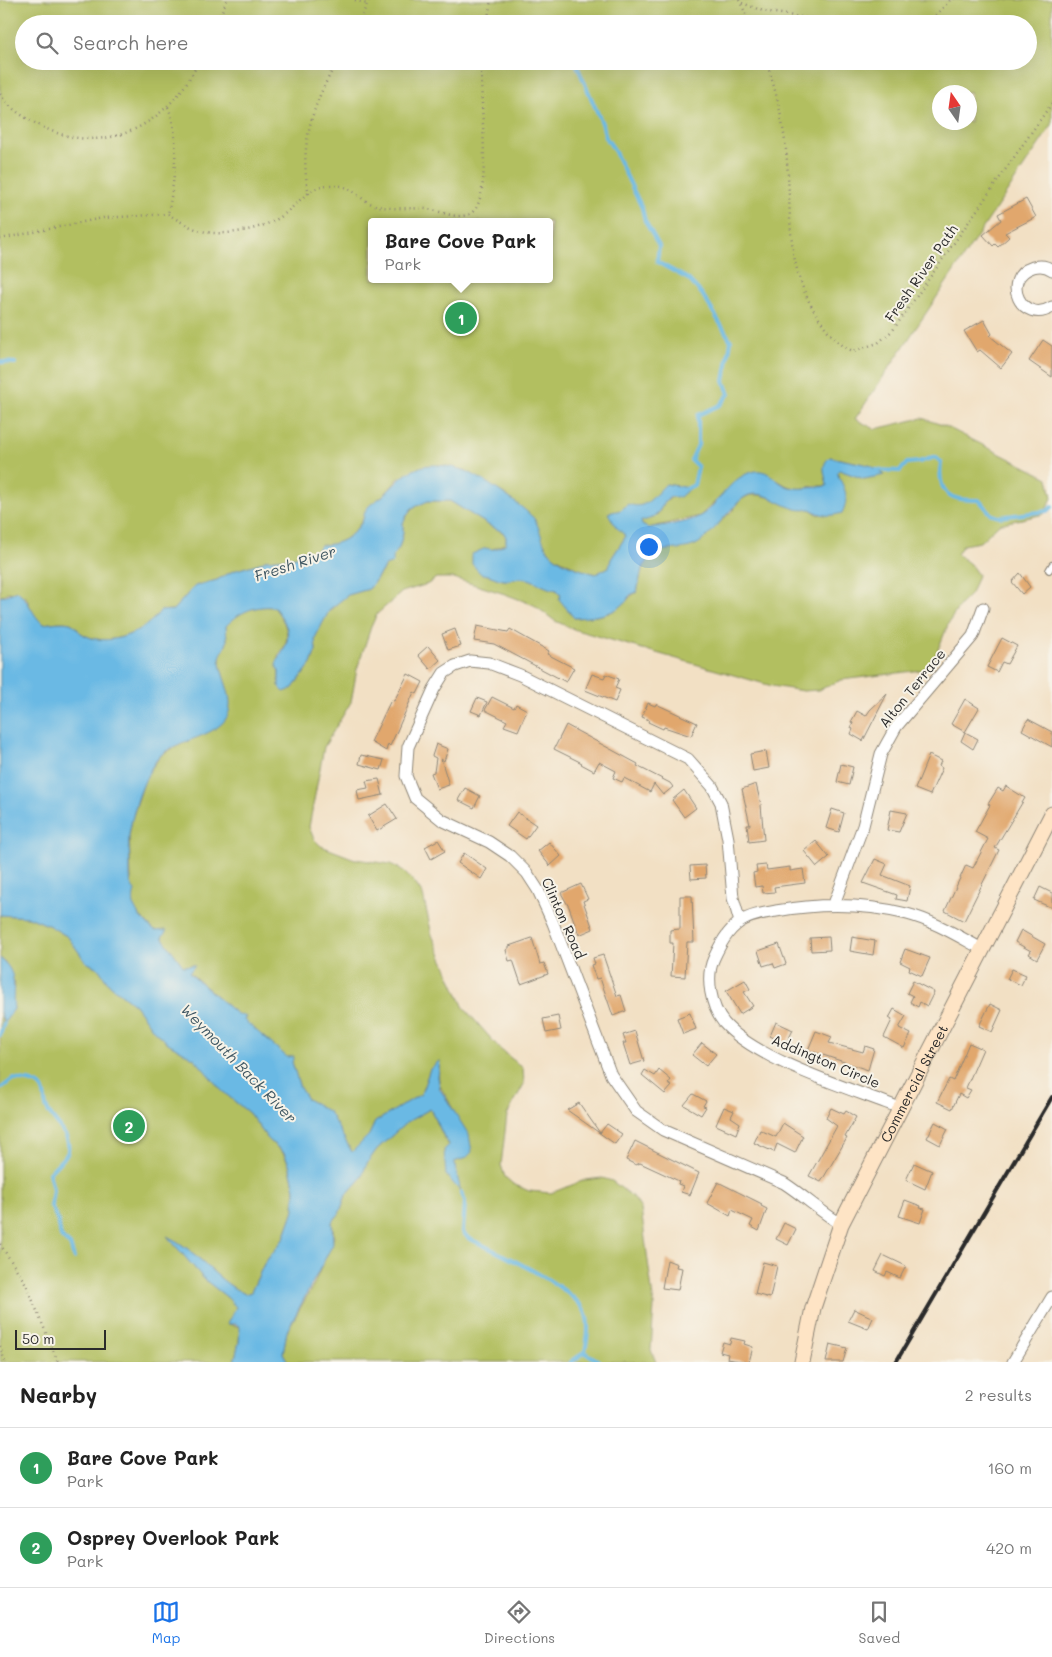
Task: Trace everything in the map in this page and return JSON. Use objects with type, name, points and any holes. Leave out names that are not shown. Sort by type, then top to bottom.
[{"type":"main road","name":"Commercial Street","points":[[802,1362],[813,1308],[841,1224],[1052,814]]},
{"type":"street","points":[[1052,270],[1038,265],[1026,269],[1019,276],[1016,288],[1019,301],[1026,308],[1036,311],[1047,310],[1052,307]]},
{"type":"street","name":"Alton Terrace","points":[[834,904],[864,826],[881,754],[896,727],[973,636],[983,608]]},
{"type":"street","name":"Clinton Road","points":[[740,922],[732,898],[728,839],[721,803],[712,786],[688,759],[520,675],[489,663],[470,661],[444,673],[434,689],[408,747],[405,763],[409,788],[426,808],[442,820],[489,842],[510,856],[527,873],[538,890],[553,923],[611,1074],[625,1097],[636,1111],[663,1130],[784,1183],[800,1194],[812,1206],[841,1224]]},
{"type":"street","name":"Addington Circle","points":[[900,1108],[779,1060],[745,1041],[724,1022],[714,1004],[710,986],[712,962],[722,940],[740,922],[761,913],[834,904],[907,914],[935,924],[982,949]]},
{"type":"street","points":[[1013,1362],[1052,1297]]},
{"type":"path","points":[[220,15],[227,0]]},
{"type":"path","points":[[355,0],[367,4]]},
{"type":"path","points":[[362,15],[369,0]]},
{"type":"path","points":[[488,15],[491,0]]},
{"type":"path","points":[[739,0],[747,15]]},
{"type":"path","points":[[936,15],[950,0]]},
{"type":"path","points":[[742,3],[763,11],[788,15]]},
{"type":"path","points":[[0,94],[20,114],[45,129],[74,138],[100,139],[123,136],[141,128],[168,107],[195,70]]},
{"type":"path","points":[[309,194],[304,162],[307,139],[315,106],[333,70]]},
{"type":"path","points":[[0,239],[104,218],[168,214],[202,231],[223,232],[240,230],[279,218],[309,194],[329,185],[350,188],[370,203],[382,206],[428,209],[454,216],[469,215],[476,209],[480,198],[484,163],[482,70]]},
{"type":"path","name":"Fresh River Path","points":[[768,70],[779,113],[787,160],[793,255],[797,276],[804,296],[825,328],[840,345],[852,351],[878,343],[893,330],[1052,103]]},
{"type":"path","points":[[168,107],[175,130],[172,194],[168,214]]},
{"type":"path","points":[[0,1244],[26,1284],[58,1362]]},
{"type":"path","points":[[0,1346],[5,1362]]},
{"type":"green space","points":[[0,0],[1052,0],[1052,125],[855,419],[875,429],[922,418],[945,426],[1048,478],[1052,498],[1044,514],[999,524],[980,542],[963,545],[957,554],[970,564],[978,575],[971,594],[960,605],[949,622],[933,662],[922,670],[841,680],[819,690],[803,691],[772,686],[576,630],[555,621],[534,605],[505,594],[453,578],[436,578],[428,584],[402,592],[377,614],[357,669],[351,702],[324,747],[309,827],[314,839],[321,846],[355,859],[390,864],[401,869],[415,883],[423,895],[432,935],[464,1008],[501,1050],[523,1068],[524,1084],[507,1115],[501,1165],[505,1177],[513,1184],[529,1191],[551,1193],[585,1180],[602,1178],[612,1181],[634,1198],[641,1209],[654,1306],[651,1350],[656,1362],[288,1362],[283,1353],[287,1331],[314,1284],[334,1237],[332,1222],[339,1214],[346,1195],[361,1178],[367,1163],[377,1149],[407,1122],[430,1109],[449,1146],[444,1150],[457,1171],[454,1162],[466,1158],[458,1123],[441,1088],[439,1078],[440,1061],[430,1069],[421,1094],[375,1122],[369,1135],[352,1152],[329,1112],[307,1099],[300,1088],[292,1062],[244,1020],[246,1017],[238,1015],[189,972],[194,965],[183,966],[162,937],[166,930],[155,931],[136,913],[132,899],[129,836],[132,819],[146,776],[162,754],[188,741],[229,697],[220,664],[220,653],[227,643],[226,626],[236,616],[248,610],[260,607],[274,607],[285,625],[287,637],[286,643],[278,656],[279,687],[292,689],[311,664],[316,650],[315,638],[324,617],[340,600],[348,595],[369,589],[399,548],[403,533],[403,523],[412,508],[427,501],[450,501],[503,532],[506,537],[506,543],[491,550],[481,574],[504,580],[525,578],[532,580],[557,590],[574,618],[591,617],[609,613],[637,592],[642,569],[654,552],[697,544],[734,509],[740,500],[750,495],[761,495],[810,509],[819,515],[840,479],[837,472],[839,469],[864,479],[884,474],[869,465],[830,457],[827,486],[813,486],[800,489],[787,486],[777,480],[740,478],[700,516],[648,528],[642,525],[641,521],[658,514],[667,501],[690,489],[666,484],[649,503],[635,507],[626,536],[611,559],[609,567],[596,574],[581,570],[553,556],[541,540],[535,520],[506,495],[465,470],[439,465],[399,478],[386,493],[367,508],[363,520],[350,537],[332,545],[321,545],[315,552],[292,558],[265,560],[233,571],[217,580],[195,586],[173,610],[161,611],[146,626],[125,636],[102,640],[91,638],[81,633],[70,623],[43,624],[34,616],[26,597],[8,592],[0,597]]},
{"type":"green space","points":[[0,915],[29,917],[50,926],[68,937],[86,962],[98,968],[110,985],[135,1005],[154,1031],[168,1043],[195,1059],[222,1091],[249,1113],[268,1139],[283,1153],[289,1164],[295,1189],[294,1210],[284,1238],[264,1264],[251,1292],[245,1294],[234,1288],[189,1250],[168,1237],[205,1280],[237,1307],[228,1324],[240,1327],[239,1342],[234,1362],[0,1362],[0,1012],[3,1022],[14,1009],[12,995],[15,984],[5,962],[0,958]]},
{"type":"water","name":"Weymouth Back River","points":[[830,457],[869,465],[885,475],[864,479],[839,470],[837,472],[845,491],[846,501],[842,513],[833,515],[818,513],[810,509],[794,508],[772,498],[757,494],[749,495],[738,503],[705,538],[694,546],[654,552],[642,569],[637,592],[630,595],[620,607],[606,614],[574,618],[559,599],[561,595],[557,590],[525,578],[504,580],[481,574],[472,564],[472,554],[486,548],[496,548],[506,543],[506,537],[503,532],[450,501],[428,501],[412,508],[407,515],[403,523],[403,533],[399,548],[393,556],[393,563],[385,566],[369,589],[348,595],[330,609],[315,638],[316,650],[311,664],[292,689],[284,692],[279,687],[279,671],[276,665],[288,636],[284,621],[274,607],[260,607],[248,610],[226,626],[227,641],[220,662],[230,703],[227,717],[222,724],[206,734],[168,750],[161,755],[150,771],[136,804],[129,839],[130,879],[135,891],[135,909],[141,918],[155,931],[167,930],[162,937],[183,966],[195,965],[189,973],[238,1015],[246,1016],[244,1020],[287,1057],[294,1056],[292,1062],[300,1088],[307,1099],[329,1112],[352,1152],[369,1135],[375,1122],[421,1094],[430,1069],[440,1060],[438,1077],[440,1089],[469,1135],[472,1152],[466,1158],[454,1162],[461,1192],[446,1175],[444,1150],[449,1145],[430,1109],[407,1122],[377,1149],[367,1163],[361,1178],[346,1195],[339,1214],[332,1222],[333,1244],[287,1331],[283,1353],[288,1362],[234,1362],[239,1342],[240,1327],[236,1324],[227,1324],[236,1307],[228,1298],[205,1280],[167,1236],[188,1249],[215,1274],[234,1288],[245,1294],[251,1292],[264,1264],[284,1238],[294,1210],[295,1189],[289,1164],[284,1153],[268,1139],[249,1113],[222,1091],[195,1059],[168,1043],[154,1031],[135,1005],[110,985],[98,968],[86,962],[68,937],[50,926],[29,917],[0,915],[0,597],[17,591],[43,624],[70,623],[81,633],[91,638],[102,640],[125,636],[145,626],[160,611],[173,610],[195,586],[217,580],[233,571],[265,560],[292,558],[314,552],[321,545],[340,542],[350,536],[362,522],[367,508],[404,476],[423,466],[434,465],[463,470],[501,492],[535,520],[544,543],[554,556],[569,565],[596,574],[609,567],[611,559],[626,536],[616,527],[608,513],[621,510],[628,504],[640,506],[645,504],[666,484],[690,488],[680,497],[670,497],[656,515],[641,521],[642,525],[648,528],[681,523],[700,516],[739,478],[756,471],[765,472],[781,483],[793,488],[827,486],[824,467]]},
{"type":"water","points":[[0,958],[10,970],[13,982],[14,1009],[4,1023],[0,1012]]},
{"type":"building","points":[[1026,199],[1036,217],[1005,233],[1009,237],[998,247],[995,244],[993,246],[983,235],[1001,220],[998,214]]},
{"type":"building","points":[[984,320],[992,334],[990,336],[1012,354],[1001,368],[980,350],[977,352],[964,331]]},
{"type":"building","points":[[1043,340],[1052,346],[1052,377],[1029,361]]},
{"type":"building","points":[[1020,573],[1030,587],[1022,594],[1012,582]]},
{"type":"building","points":[[477,626],[508,632],[510,629],[549,651],[547,654],[574,668],[566,682],[494,644],[474,641]]},
{"type":"building","points":[[455,629],[461,646],[448,650],[442,634]]},
{"type":"building","points":[[1002,638],[1017,646],[1007,664],[1002,662],[997,672],[987,667]]},
{"type":"building","points":[[428,646],[440,660],[430,669],[418,655]]},
{"type":"building","points":[[408,674],[423,682],[417,694],[414,692],[386,751],[371,742],[391,700],[394,701]]},
{"type":"building","points":[[592,674],[604,678],[606,674],[619,679],[615,688],[620,690],[615,702],[585,690]]},
{"type":"building","points":[[887,694],[863,741],[851,734],[853,723],[851,722],[857,711],[866,716]]},
{"type":"building","points":[[492,697],[514,708],[516,704],[527,710],[518,731],[504,726],[507,721],[485,710]]},
{"type":"building","points":[[477,698],[487,702],[481,715],[471,711]]},
{"type":"building","points":[[965,699],[979,708],[965,732],[951,724]]},
{"type":"building","points":[[648,703],[655,706],[656,704],[697,723],[691,736],[664,727],[663,729],[648,722],[649,720],[642,717]]},
{"type":"building","points":[[1028,719],[1052,732],[1052,747],[1022,730]]},
{"type":"building","points":[[566,725],[638,764],[637,766],[670,783],[673,787],[663,795],[654,784],[650,792],[624,778],[622,782],[613,778],[616,771],[599,762],[594,771],[554,749]]},
{"type":"building","points":[[965,732],[978,739],[973,749],[961,741]]},
{"type":"building","points":[[436,744],[448,749],[444,761],[441,759],[449,785],[437,789],[431,773],[434,772],[436,758],[432,756]]},
{"type":"building","points":[[766,751],[769,768],[753,771],[750,754]]},
{"type":"building","points":[[361,755],[384,760],[381,770],[359,764]]},
{"type":"building","points":[[929,755],[941,761],[939,766],[942,768],[930,795],[915,789]]},
{"type":"building","points":[[841,764],[853,767],[849,785],[837,782]]},
{"type":"building","points":[[379,779],[383,795],[359,800],[357,790],[368,788],[366,781]]},
{"type":"building","points":[[756,784],[761,805],[764,840],[749,842],[747,825],[750,825],[742,789]]},
{"type":"building","points":[[1006,786],[1025,798],[995,848],[999,850],[964,921],[945,911],[966,865],[973,868],[988,839],[975,832],[990,805],[988,804],[998,788],[1003,791]]},
{"type":"building","points":[[465,788],[480,796],[474,808],[458,800]]},
{"type":"building","points":[[684,790],[696,808],[684,817],[672,800]]},
{"type":"building","points":[[387,804],[397,819],[377,831],[368,816]]},
{"type":"building","points":[[832,809],[844,813],[839,832],[826,828]]},
{"type":"building","points":[[891,810],[907,813],[899,832],[887,830]]},
{"type":"building","points":[[517,812],[536,825],[526,839],[507,826]]},
{"type":"building","points":[[438,840],[445,851],[431,859],[425,847]]},
{"type":"building","points":[[816,841],[829,857],[817,867],[804,851]]},
{"type":"building","points":[[549,842],[561,856],[550,866],[538,851]]},
{"type":"building","points":[[464,853],[487,869],[481,879],[458,863]]},
{"type":"building","points":[[875,859],[887,864],[882,875],[910,886],[907,901],[896,899],[897,895],[863,883]]},
{"type":"building","points":[[705,865],[706,878],[691,879],[690,866]]},
{"type":"building","points":[[766,865],[767,870],[790,867],[790,871],[803,869],[805,883],[774,887],[775,892],[763,893],[762,886],[755,887],[753,873],[757,872],[756,866]]},
{"type":"building","points":[[581,884],[588,899],[583,901],[593,929],[579,935],[569,907],[561,893]]},
{"type":"building","points":[[1040,887],[1052,893],[1052,908],[1034,900]]},
{"type":"building","points":[[680,896],[692,896],[694,942],[687,942],[685,977],[671,976],[673,943],[670,943],[670,930],[680,929]]},
{"type":"building","points":[[1021,930],[1045,944],[1037,959],[1029,954],[1031,951],[1015,942]]},
{"type":"building","points":[[829,937],[830,950],[811,951],[810,938]]},
{"type":"building","points":[[852,937],[875,941],[873,955],[850,951]]},
{"type":"building","points":[[532,938],[540,964],[544,963],[548,974],[521,984],[513,960],[509,961],[506,950],[509,946]]},
{"type":"building","points":[[779,944],[786,964],[775,968],[773,963],[763,966],[758,951]]},
{"type":"building","points":[[905,949],[930,958],[922,976],[909,970],[910,967],[900,962]]},
{"type":"building","points":[[603,955],[617,996],[621,995],[626,1011],[613,1016],[600,978],[596,979],[591,965],[595,964],[593,958]]},
{"type":"building","points":[[1012,969],[1026,975],[1021,985],[1007,979]]},
{"type":"building","points":[[745,980],[750,989],[744,992],[753,1006],[740,1014],[726,991]]},
{"type":"building","points":[[913,981],[934,992],[927,1006],[920,1002],[918,1007],[910,1002],[913,996],[907,993]]},
{"type":"building","points":[[990,1004],[1002,1010],[992,1032],[979,1026]]},
{"type":"building","points":[[894,1009],[906,1016],[899,1028],[911,1034],[904,1048],[884,1037],[892,1020],[889,1018]]},
{"type":"building","points":[[690,1013],[696,1029],[683,1034],[677,1018]]},
{"type":"building","points":[[558,1016],[561,1030],[546,1033],[543,1019]]},
{"type":"building","points":[[776,1022],[793,1030],[786,1044],[770,1036]]},
{"type":"building","points":[[635,1031],[644,1061],[630,1065],[623,1043],[626,1043],[623,1035]]},
{"type":"building","points":[[816,1031],[832,1037],[829,1043],[863,1052],[865,1046],[874,1049],[868,1070],[808,1050]]},
{"type":"building","points":[[702,1043],[716,1054],[706,1066],[692,1055]]},
{"type":"building","points":[[969,1043],[983,1049],[966,1088],[971,1090],[966,1098],[959,1094],[952,1109],[937,1102],[949,1079],[953,1081]]},
{"type":"building","points":[[645,1070],[655,1076],[659,1070],[671,1080],[668,1084],[672,1086],[665,1094],[642,1075]]},
{"type":"building","points":[[693,1094],[706,1101],[703,1106],[706,1107],[701,1115],[684,1105]]},
{"type":"building","points":[[579,1103],[600,1133],[607,1124],[622,1134],[615,1144],[567,1110]]},
{"type":"building","points":[[724,1107],[734,1111],[731,1117],[740,1123],[736,1134],[716,1125]]},
{"type":"building","points":[[831,1108],[844,1114],[846,1111],[856,1117],[845,1137],[847,1138],[821,1182],[809,1176],[837,1126],[826,1118]]},
{"type":"building","points":[[935,1122],[948,1129],[940,1145],[927,1138]]},
{"type":"building","points":[[783,1123],[803,1136],[795,1153],[777,1144],[774,1152],[754,1143],[760,1130],[776,1137]]},
{"type":"building","points":[[635,1141],[699,1173],[690,1195],[681,1192],[683,1186],[678,1184],[679,1181],[640,1163],[636,1165],[626,1160]]},
{"type":"building","points":[[914,1163],[932,1171],[925,1189],[906,1180]]},
{"type":"building","points":[[718,1182],[762,1204],[761,1206],[767,1209],[759,1231],[750,1226],[753,1220],[732,1210],[730,1216],[707,1203]]},
{"type":"building","points":[[905,1200],[925,1209],[920,1223],[899,1216]]},
{"type":"building","points":[[784,1223],[796,1229],[788,1245],[776,1239]]},
{"type":"building","points":[[883,1255],[906,1266],[900,1278],[887,1272],[885,1276],[875,1271]]},
{"type":"building","points":[[667,1260],[677,1264],[676,1267],[682,1268],[678,1290],[662,1288]]},
{"type":"building","points":[[763,1262],[777,1266],[770,1298],[755,1294]]},
{"type":"building","points":[[854,1309],[873,1318],[868,1329],[848,1321]]},
{"type":"building","points":[[731,1338],[745,1341],[744,1344],[753,1347],[749,1362],[727,1359],[728,1354],[720,1352],[723,1342],[730,1344]]},
{"type":"building","points":[[830,1344],[847,1348],[843,1362],[826,1362]]},
{"type":"waterway","points":[[579,70],[602,123],[606,138],[613,148],[642,208],[645,221],[659,246],[657,262],[688,279],[702,294],[731,341],[724,381],[729,394],[720,405],[698,415],[698,445],[691,460],[698,467],[694,485],[686,489]]},
{"type":"waterway","points":[[0,362],[15,363]]},
{"type":"waterway","name":"Fresh River","points":[[875,470],[900,471],[907,463],[919,462],[935,457],[941,462],[941,482],[947,493],[960,499],[979,500],[991,514],[999,517],[1047,511],[1052,507]]},
{"type":"waterway","points":[[0,1035],[4,1023]]},
{"type":"waterway","points":[[0,1089],[13,1079],[31,1082],[40,1086],[47,1109],[68,1141],[67,1154],[49,1173],[53,1189],[51,1206],[58,1221],[61,1237],[70,1245],[74,1258]]},
{"type":"waterway","points":[[461,1192],[465,1201],[463,1232],[468,1238],[514,1260],[551,1282],[579,1304],[586,1314],[588,1323],[585,1352],[600,1362]]},
{"type":"waterway","points":[[571,1362],[585,1352]]},
{"type":"railway","points":[[896,1362],[1052,1097]]},
{"type":"place","name":"Bare Cove Park","points":[[461,318]]},
{"type":"place","name":"Osprey Overlook Park","points":[[129,1126]]}]
